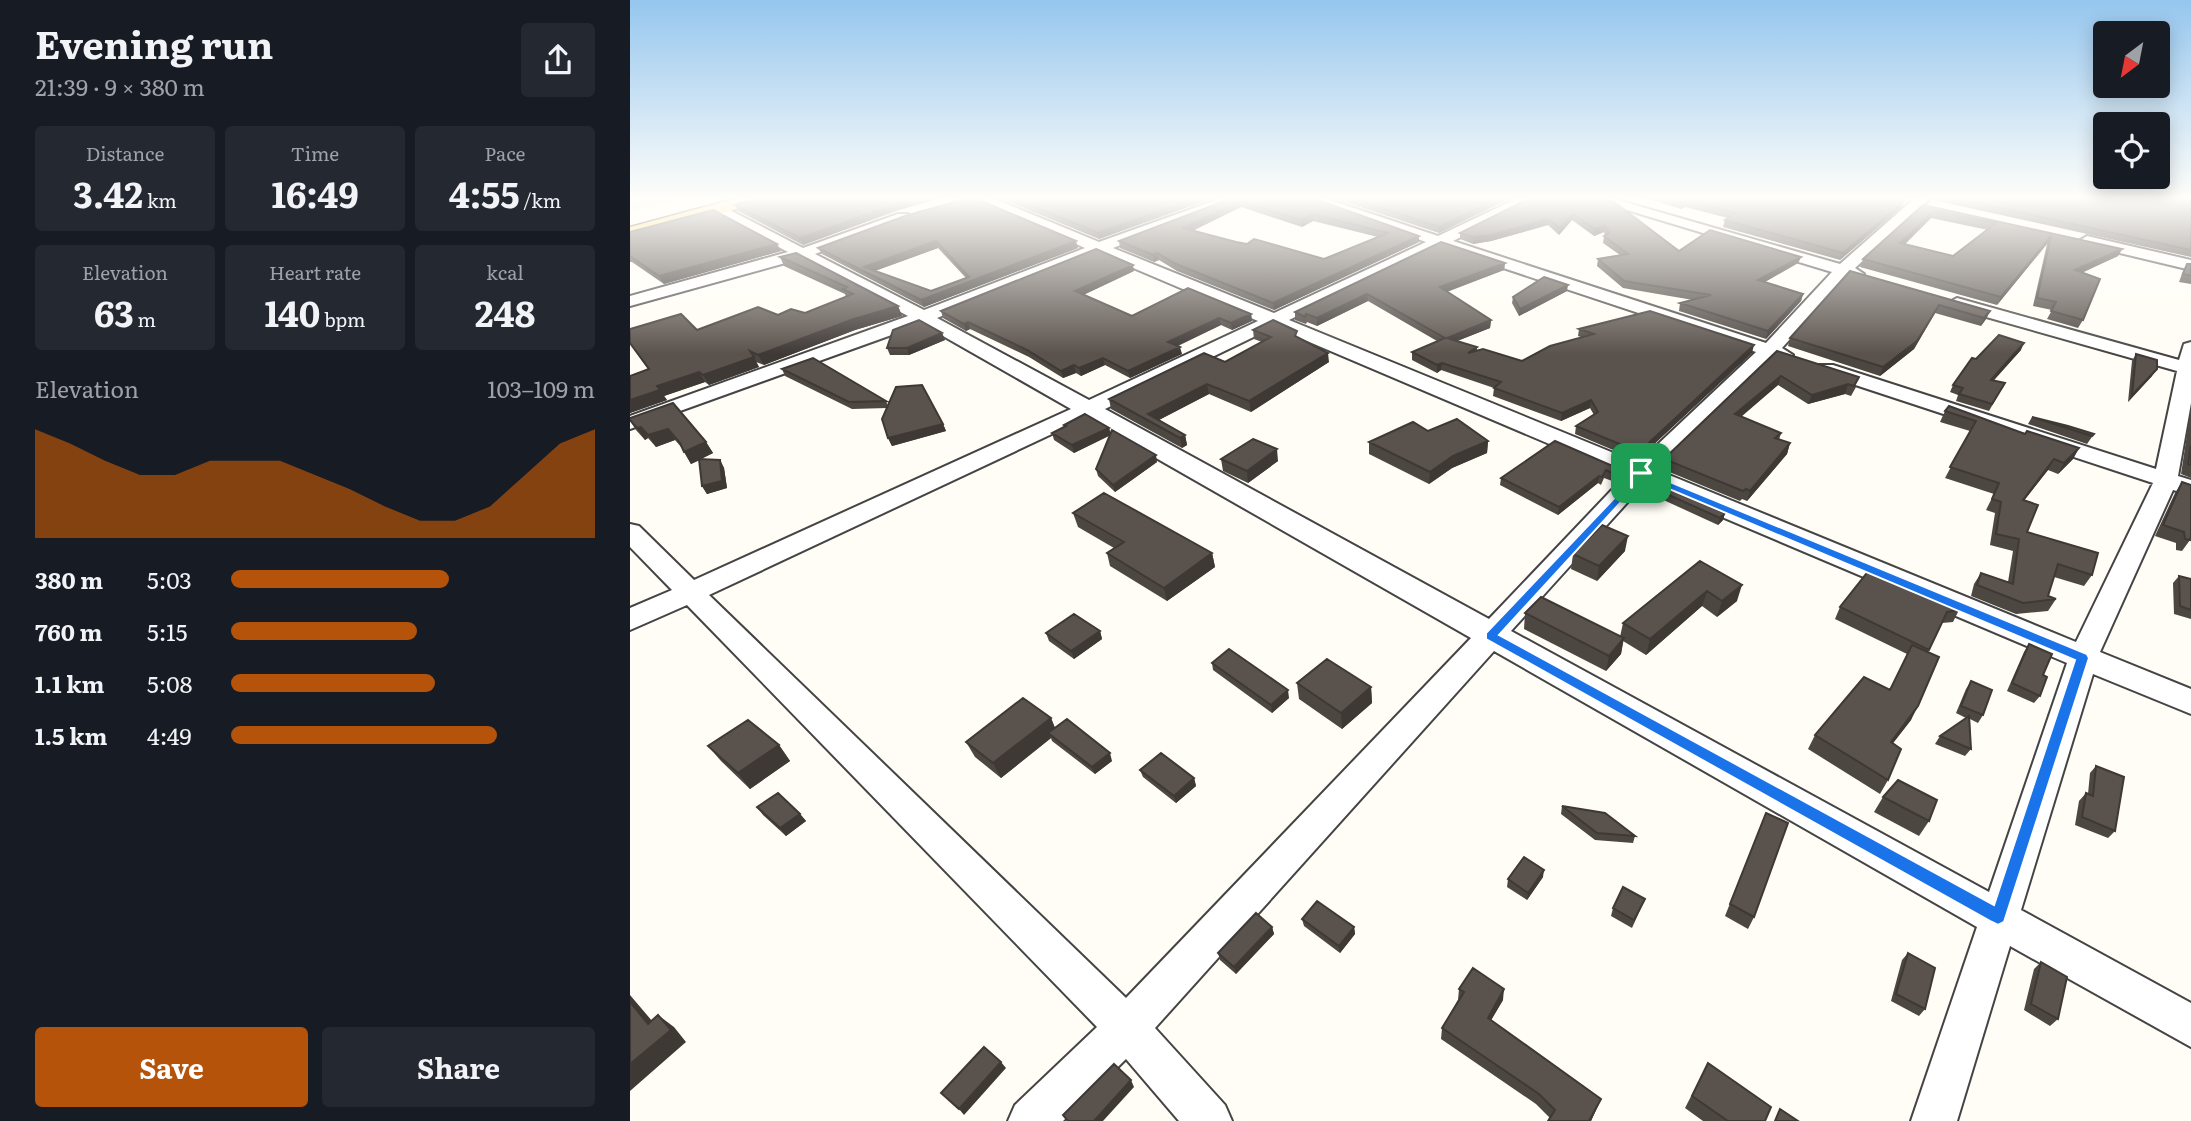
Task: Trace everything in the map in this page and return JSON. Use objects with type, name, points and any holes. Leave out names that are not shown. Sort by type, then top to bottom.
[{"type":"street","points":[[791,249],[923,317],[2191,1026]]},
{"type":"street","points":[[630,301],[813,249]]},
{"type":"street","points":[[630,423],[923,317],[1094,249]]},
{"type":"street","points":[[1106,249],[2191,702]]},
{"type":"street","points":[[630,620],[1088,409],[1423,249]]},
{"type":"street","points":[[1465,249],[2178,484]]},
{"type":"street","points":[[1771,249],[1856,274]]},
{"type":"street","points":[[1031,1121],[1127,1028],[1641,473],[1792,358],[1877,249]]},
{"type":"street","points":[[2120,249],[2191,265]]},
{"type":"street","points":[[1934,1121],[2082,658],[2178,484],[2189,361],[1935,297]]},
{"type":"street","points":[[630,532],[1127,1028],[1209,1121]]},
{"type":"building","points":[[630,249],[757,249],[659,276],[630,256]]},
{"type":"building","points":[[821,249],[913,249],[864,267],[931,291],[969,277],[944,249],[1054,249],[921,300]]},
{"type":"building","points":[[1097,249],[1133,265],[1075,291],[1132,316],[1188,288],[1251,314],[1231,323],[1219,318],[1168,342],[1180,347],[1128,371],[1103,358],[1079,368],[1074,365],[1061,371],[1027,350],[968,322],[964,324],[941,311]]},
{"type":"building","points":[[1139,249],[1290,249],[1324,259],[1348,249],[1390,249],[1273,303],[1176,264],[1157,253],[1153,255]]},
{"type":"building","points":[[1426,249],[1463,249],[1505,263],[1440,287],[1491,320],[1447,338],[1477,347],[1468,353],[1483,349],[1522,361],[1550,346],[1594,334],[1579,329],[1650,311],[1754,345],[1639,452],[1576,426],[1598,412],[1591,400],[1562,413],[1494,388],[1501,382],[1442,363],[1437,365],[1412,352],[1445,338],[1367,294],[1317,318],[1306,314],[1305,317],[1295,312]]},
{"type":"building","points":[[1622,249],[1775,249],[1801,257],[1758,280],[1803,294],[1768,331],[1680,303],[1711,295],[1624,281],[1598,259],[1628,254]]},
{"type":"building","points":[[1830,249],[1847,249],[1843,253]]},
{"type":"building","points":[[1874,249],[1926,249],[1953,256],[1962,249],[2040,249],[2001,297],[1863,259]]},
{"type":"building","points":[[2048,249],[2121,249],[2075,270],[2100,279],[2083,320],[2051,311],[2056,302],[2037,298]]},
{"type":"building","points":[[796,253],[898,306],[851,320],[758,355],[750,351],[754,357],[703,375],[699,372],[657,386],[660,390],[630,400],[630,376],[649,369],[630,343],[630,329],[681,314],[697,330],[758,307],[778,315],[791,309],[805,313],[853,294],[843,289],[847,287],[780,257]]},
{"type":"building","points":[[2187,264],[2191,264],[2191,276],[2183,274]]},
{"type":"building","points":[[1850,271],[1990,311],[1984,318],[1939,305],[1917,341],[1883,367],[1790,338]]},
{"type":"building","points":[[1544,277],[1568,285],[1520,309],[1513,297]]},
{"type":"building","points":[[919,320],[942,333],[907,348],[887,348],[893,330]]},
{"type":"building","points":[[1273,320],[1297,331],[1295,336],[1328,353],[1249,401],[1207,384],[1148,414],[1185,435],[1180,438],[1109,399],[1204,353],[1225,362],[1271,337],[1253,330]]},
{"type":"building","points":[[1999,335],[2024,343],[1991,380],[2005,383],[1992,404],[1959,394],[1963,388],[1953,385],[1972,358],[1976,359]]},
{"type":"building","points":[[1777,351],[1859,377],[1854,386],[1848,384],[1812,395],[1781,376],[1735,414],[1781,433],[1775,438],[1790,443],[1750,491],[1743,491],[1664,459]]},
{"type":"building","points":[[2136,354],[2157,360],[2157,369],[2132,395]]},
{"type":"building","points":[[813,358],[886,401],[849,402],[782,369]]},
{"type":"building","points":[[922,385],[943,424],[888,438],[882,419],[896,387]]},
{"type":"building","points":[[673,403],[706,442],[684,452],[668,429],[648,435],[630,420]]},
{"type":"building","points":[[1949,406],[2025,434],[2027,431],[2079,448],[2064,463],[2054,459],[2023,500],[2038,505],[2027,532],[2098,553],[2092,575],[2058,564],[2048,596],[2056,599],[2023,603],[1977,585],[1981,573],[2013,584],[2019,539],[1996,534],[2001,502],[1992,499],[1999,483],[1950,467],[1976,421],[1945,411]]},
{"type":"building","points":[[1085,414],[1109,428],[1072,445],[1052,433],[1066,426],[1064,425]]},
{"type":"building","points":[[2032,417],[2068,426],[2094,434],[2092,436]]},
{"type":"building","points":[[1457,419],[1488,441],[1453,456],[1430,472],[1369,442],[1413,422],[1428,431]]},
{"type":"building","points":[[1112,430],[1156,455],[1113,485],[1096,469]]},
{"type":"building","points":[[1253,439],[1277,449],[1247,471],[1221,459]]},
{"type":"building","points":[[1555,441],[1622,470],[1617,475],[1606,470],[1602,477],[1599,476],[1559,507],[1501,478]]},
{"type":"building","points":[[699,459],[720,460],[722,481],[702,486]]},
{"type":"building","points":[[1646,480],[1725,513],[1720,518],[1641,485]]},
{"type":"building","points":[[2182,482],[2191,485],[2190,540],[2185,539],[2184,532],[2163,525]]},
{"type":"building","points":[[1104,493],[1212,553],[1164,588],[1107,553],[1124,542],[1073,513]]},
{"type":"building","points":[[1602,525],[1628,536],[1599,566],[1573,554]]},
{"type":"building","points":[[1700,561],[1742,585],[1722,601],[1707,591],[1650,639],[1623,623]]},
{"type":"building","points":[[1870,569],[1959,610],[1947,612],[1929,650],[1840,607]]},
{"type":"building","points":[[2179,576],[2191,579],[2191,610],[2180,606]]},
{"type":"building","points":[[1541,597],[1624,638],[1609,656],[1525,613]]},
{"type":"building","points":[[1074,614],[1100,631],[1071,651],[1046,633]]},
{"type":"building","points":[[2029,644],[2052,654],[2043,675],[2047,677],[2040,696],[2012,683]]},
{"type":"building","points":[[1912,645],[1939,657],[1918,706],[1891,742],[1901,749],[1888,780],[1815,735],[1864,677],[1890,690]]},
{"type":"building","points":[[1229,649],[1288,690],[1271,705],[1212,663]]},
{"type":"building","points":[[1327,659],[1371,687],[1341,713],[1297,683]]},
{"type":"building","points":[[1971,681],[1992,690],[1983,715],[1961,706]]},
{"type":"building","points":[[1023,698],[1051,718],[993,763],[966,742]]},
{"type":"building","points":[[1969,716],[1971,749],[1940,736]]},
{"type":"building","points":[[1067,719],[1110,753],[1092,767],[1048,733]]},
{"type":"building","points":[[748,720],[779,745],[738,773],[708,746]]},
{"type":"building","points":[[1161,753],[1194,778],[1174,796],[1140,770]]},
{"type":"building","points":[[2096,766],[2124,777],[2115,831],[2082,817],[2086,793],[2093,796]]},
{"type":"building","points":[[1898,780],[1937,800],[1929,821],[1883,797]]},
{"type":"building","points":[[778,793],[800,814],[780,828],[757,807]]},
{"type":"building","points":[[1562,806],[1605,813],[1635,836],[1597,833]]},
{"type":"building","points":[[1766,813],[1788,823],[1754,917],[1730,904]]},
{"type":"building","points":[[1524,857],[1544,870],[1528,893],[1508,879]]},
{"type":"building","points":[[1623,887],[1645,899],[1634,920],[1613,908]]},
{"type":"building","points":[[1317,901],[1354,927],[1339,946],[1302,919]]},
{"type":"building","points":[[1256,913],[1272,927],[1234,967],[1218,953]]},
{"type":"building","points":[[1908,953],[1935,968],[1925,1009],[1896,994]]},
{"type":"building","points":[[2041,962],[2067,977],[2058,1019],[2031,1004]]},
{"type":"building","points":[[1473,968],[1504,989],[1488,1018],[1601,1099],[1589,1121],[1548,1121],[1555,1110],[1539,1094],[1442,1028],[1464,992],[1459,989]]},
{"type":"building","points":[[630,1002],[648,1024],[658,1015],[671,1030],[630,1064]]},
{"type":"building","points":[[984,1047],[1001,1062],[959,1109],[941,1093]]},
{"type":"building","points":[[1708,1063],[1771,1107],[1765,1121],[1728,1121],[1692,1096]]},
{"type":"building","points":[[1114,1064],[1131,1080],[1094,1121],[1068,1121],[1063,1115]]},
{"type":"building","points":[[1780,1109],[1798,1121],[1775,1121]]},
{"type":"route","points":[[1641,473],[2082,658],[1998,917],[1491,636],[1641,473]]}]
